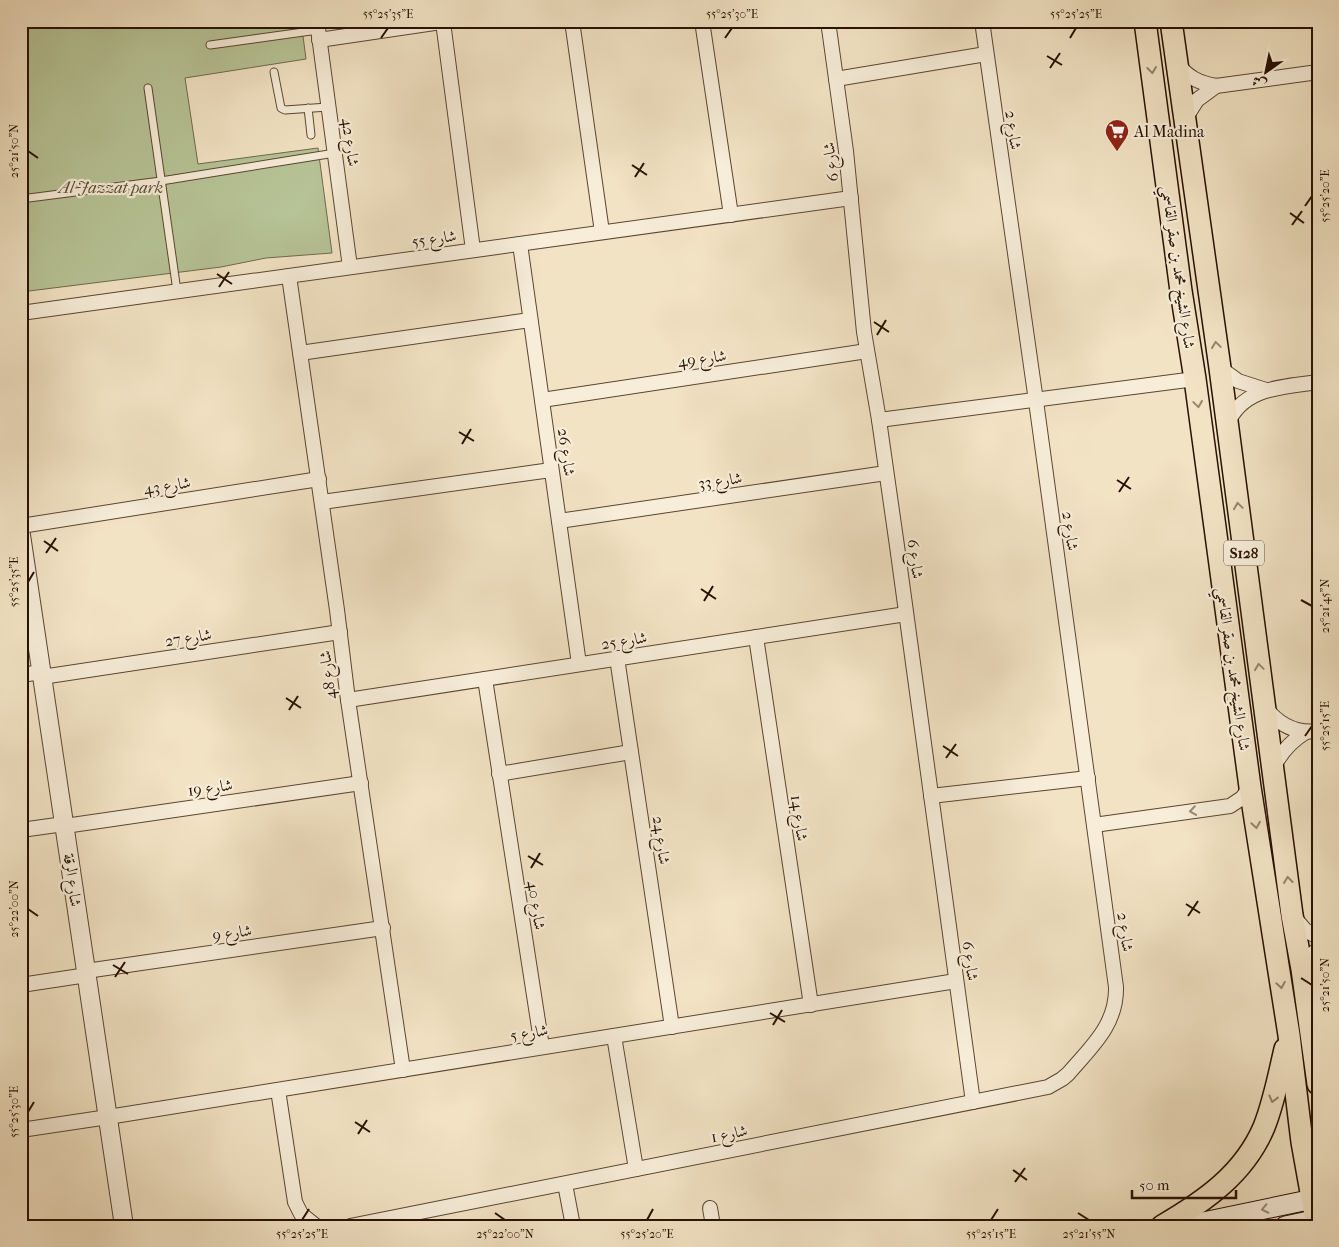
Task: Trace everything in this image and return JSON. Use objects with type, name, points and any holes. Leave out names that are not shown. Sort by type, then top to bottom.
[{"type":"main road","name":"شارع الشيخ محمد بن صقر القاسمي","points":[[1146,21],[1250,787],[1288,1034],[1302,1142],[1316,1212]]},
{"type":"main road","name":"شارع الشيخ محمد بن صقر القاسمي","points":[[1171,21],[1220,368],[1292,915],[1309,1000],[1309,1027],[1318,1084]]},
{"type":"main road","points":[[1228,618],[1236,632],[1256,642]]},
{"type":"main road","points":[[1309,1027],[1318,1048]]},
{"type":"main road","points":[[1162,1226],[1192,1209],[1214,1193],[1236,1170],[1252,1149],[1268,1115],[1288,1034]]},
{"type":"main road","points":[[1184,1226],[1316,1212]]},
{"type":"main road","points":[[1284,1226],[1316,1212]]},
{"type":"street","points":[[572,21],[602,232]]},
{"type":"street","points":[[702,21],[731,214]]},
{"type":"street","name":"شارع 6","points":[[828,21],[851,198],[867,351],[879,420],[973,1102]]},
{"type":"street","name":"شارع 2","points":[[982,21],[1088,778],[1116,997],[1113,1016],[1096,1040]]},
{"type":"street","points":[[318,31],[446,22],[473,250]]},
{"type":"street","name":"شارع 42","points":[[318,31],[350,267]]},
{"type":"street","points":[[836,79],[986,54]]},
{"type":"street","points":[[1177,63],[1194,79],[1216,86],[1318,72]]},
{"type":"street","points":[[1185,120],[1197,100],[1216,86]]},
{"type":"street","name":"شارع 55","points":[[21,313],[851,198]]},
{"type":"street","name":"شارع 26","points":[[520,244],[579,664]]},
{"type":"street","name":"شارع 48","points":[[289,276],[319,479],[348,700],[403,1070]]},
{"type":"street","points":[[300,353],[530,320]]},
{"type":"street","name":"شارع 49","points":[[542,400],[867,351]]},
{"type":"street","points":[[1220,368],[1238,382],[1266,390]]},
{"type":"street","points":[[879,420],[1195,379]]},
{"type":"street","points":[[1227,426],[1241,404],[1252,396],[1266,390],[1318,382]]},
{"type":"street","points":[[322,502],[551,470]]},
{"type":"street","name":"شارع 33","points":[[559,521],[886,473]]},
{"type":"street","name":"شارع 43","points":[[21,526],[319,479]]},
{"type":"street","name":"شارع الرقة","points":[[21,534],[124,1226]]},
{"type":"street","name":"شارع 25","points":[[348,700],[906,614]]},
{"type":"street","name":"شارع 27","points":[[21,676],[340,632]]},
{"type":"street","name":"شارع 14","points":[[756,637],[811,1005]]},
{"type":"street","name":"شارع 24","points":[[617,658],[672,1027]]},
{"type":"street","name":"شارع 40","points":[[485,679],[542,1047]]},
{"type":"street","points":[[1265,707],[1271,715],[1287,727],[1312,732]]},
{"type":"street","points":[[1273,768],[1283,751],[1298,737],[1312,732]]},
{"type":"street","points":[[500,774],[631,752]]},
{"type":"street","points":[[931,796],[1088,778]]},
{"type":"street","name":"شارع 19","points":[[21,830],[361,783]]},
{"type":"street","points":[[1094,825],[1230,806],[1242,798],[1250,787]]},
{"type":"street","points":[[1292,915],[1305,930],[1318,938]]},
{"type":"street","name":"شارع 9","points":[[21,985],[87,973],[383,928]]},
{"type":"street","points":[[1302,968],[1318,949]]},
{"type":"street","name":"شارع 5","points":[[21,1130],[956,981]]},
{"type":"street","points":[[614,1036],[636,1169]]},
{"type":"street","name":"شارع 1","points":[[350,1226],[1040,1088],[1055,1083],[1068,1074],[1096,1040]]},
{"type":"street","points":[[278,1090],[295,1202],[301,1214],[316,1226]]},
{"type":"street","points":[[564,1184],[573,1226]]},
{"type":"street","points":[[710,1208],[713,1226]]},
{"type":"lane","points":[[210,45],[318,31]]},
{"type":"lane","points":[[274,72],[282,108],[285,110],[328,107]]},
{"type":"lane","points":[[148,88],[177,291]]},
{"type":"lane","points":[[308,108],[311,135]]},
{"type":"lane","points":[[21,199],[335,153]]},
{"type":"green space","name":"Al Jazzat park","points":[[21,21],[301,21],[306,59],[185,78],[198,164],[318,148],[332,253],[266,258],[221,267],[21,292]]},
{"type":"place","name":"Al Madina","points":[[1117,152]]}]
